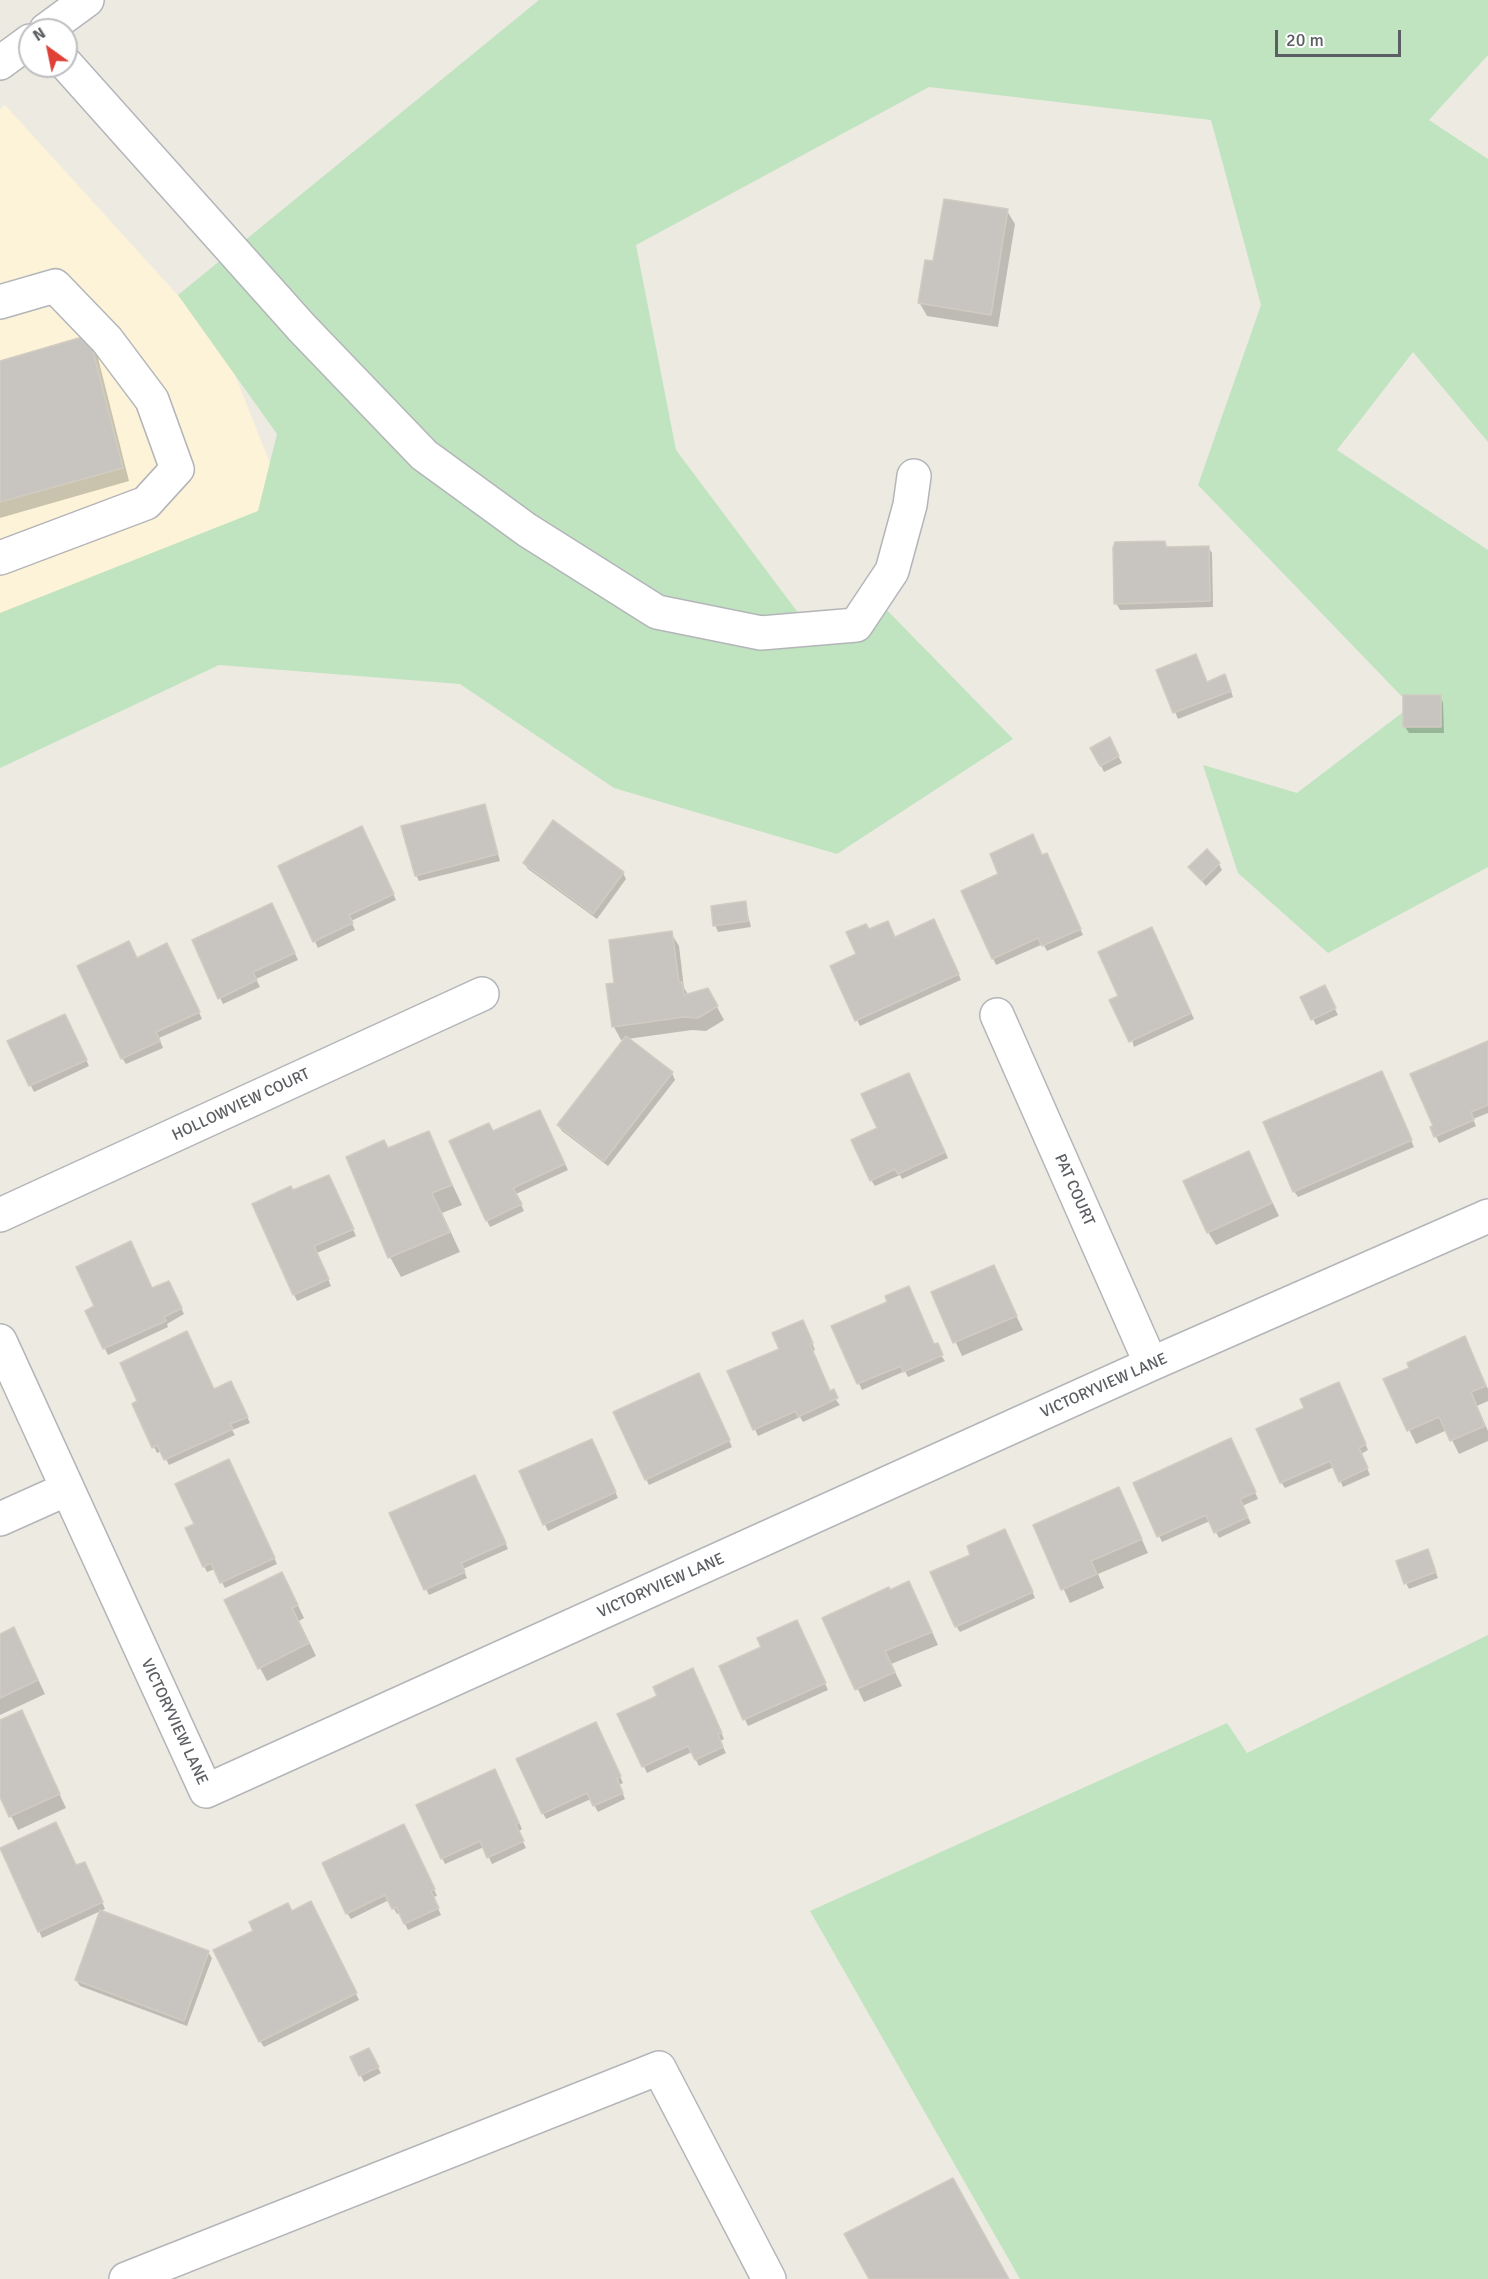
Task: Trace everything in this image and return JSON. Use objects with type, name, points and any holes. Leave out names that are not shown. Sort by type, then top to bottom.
[{"type":"street","points":[[62,18],[87,0]]},
{"type":"street","points":[[0,63],[18,50]]},
{"type":"street","points":[[78,77],[302,328],[424,455],[527,530],[657,612],[761,633],[855,625],[892,571],[910,506],[914,476]]},
{"type":"street","points":[[0,302],[55,286],[106,340],[152,400],[177,469],[146,503],[0,558]]},
{"type":"street","name":"HOLLOWVIEW COURT","points":[[0,1215],[482,994]]},
{"type":"street","name":"PAT COURT","points":[[997,1015],[1151,1364]]},
{"type":"street","name":"VICTORYVIEW LANE","points":[[67,1489],[206,1791],[1151,1364],[1488,1216]]},
{"type":"street","points":[[0,1341],[67,1489],[0,1519]]},
{"type":"street","points":[[126,2279],[659,2068],[770,2279]]},
{"type":"shaded area","points":[[5,105],[223,345],[291,516],[0,626],[0,109]]},
{"type":"green space","points":[[539,0],[1488,0],[1488,55],[1429,120],[1488,159],[1488,442],[1413,352],[1337,450],[1488,550],[1488,867],[1328,953],[1238,873],[1203,765],[1297,793],[1411,706],[1198,485],[1261,305],[1211,120],[929,87],[636,245],[676,450],[805,622],[879,602],[1013,739],[837,854],[614,788],[460,684],[219,665],[0,768],[0,613],[258,511],[277,434],[178,295]]},
{"type":"green space","points":[[1488,1635],[1488,2279],[1020,2279],[810,1911],[1227,1723],[1247,1753]]},
{"type":"building","points":[[944,199],[1008,209],[991,315],[918,303],[925,260],[933,261]]},
{"type":"building","points":[[89,335],[123,468],[0,502],[0,361]]},
{"type":"building","points":[[1165,541],[1166,547],[1209,546],[1210,601],[1114,604],[1113,548],[1115,542]]},
{"type":"building","points":[[1196,654],[1207,682],[1225,674],[1231,691],[1173,713],[1156,670]]},
{"type":"building","points":[[1403,695],[1441,695],[1441,727],[1403,727]]},
{"type":"building","points":[[1110,737],[1119,756],[1100,766],[1090,748]]},
{"type":"building","points":[[485,804],[498,854],[415,876],[401,826]]},
{"type":"building","points":[[553,820],[624,872],[593,914],[523,863]]},
{"type":"building","points":[[362,826],[394,894],[349,915],[353,923],[313,942],[278,866]]},
{"type":"building","points":[[1033,834],[1042,855],[1047,853],[1081,929],[1042,946],[1038,938],[992,959],[961,891],[998,874],[990,854]]},
{"type":"building","points":[[1207,849],[1220,863],[1202,881],[1188,867]]},
{"type":"building","points":[[746,901],[748,921],[713,926],[711,906]]},
{"type":"building","points":[[272,903],[295,953],[253,972],[257,980],[218,999],[192,940]]},
{"type":"building","points":[[934,919],[959,974],[855,1021],[830,966],[856,954],[846,932],[866,924],[869,929],[888,921],[895,937]]},
{"type":"building","points":[[1152,927],[1191,1013],[1129,1042],[1109,1000],[1118,996],[1098,952]]},
{"type":"building","points":[[672,931],[679,982],[682,982],[684,995],[708,988],[718,1006],[698,1018],[684,1017],[612,1027],[606,984],[614,983],[609,940]]},
{"type":"building","points":[[129,941],[137,958],[167,943],[200,1012],[156,1032],[160,1041],[121,1059],[77,966]]},
{"type":"building","points":[[1325,985],[1336,1008],[1311,1020],[1300,997]]},
{"type":"building","points":[[65,1014],[87,1060],[29,1086],[7,1041]]},
{"type":"building","points":[[626,1036],[673,1072],[604,1161],[557,1125]]},
{"type":"building","points":[[1488,1041],[1488,1105],[1471,1112],[1474,1120],[1434,1137],[1430,1127],[1433,1126],[1410,1074]]},
{"type":"building","points":[[1382,1071],[1412,1140],[1293,1192],[1263,1122]]},
{"type":"building","points":[[909,1073],[945,1152],[898,1174],[895,1169],[870,1181],[851,1140],[877,1128],[861,1094]]},
{"type":"building","points":[[540,1110],[565,1164],[513,1188],[522,1204],[486,1221],[449,1141],[489,1123],[493,1131]]},
{"type":"building","points":[[429,1131],[452,1185],[432,1193],[450,1232],[388,1258],[346,1157],[384,1140],[388,1148]]},
{"type":"building","points":[[1249,1151],[1272,1203],[1207,1233],[1183,1181]]},
{"type":"building","points":[[329,1175],[354,1229],[314,1246],[329,1279],[293,1295],[252,1204],[291,1186],[293,1190]]},
{"type":"building","points":[[131,1241],[152,1288],[169,1281],[182,1308],[164,1317],[166,1321],[103,1349],[85,1311],[94,1306],[76,1267]]},
{"type":"building","points":[[994,1265],[1017,1316],[953,1343],[931,1292]]},
{"type":"building","points":[[909,1286],[934,1344],[938,1343],[943,1355],[903,1372],[901,1366],[857,1384],[831,1326],[887,1302],[885,1296]]},
{"type":"building","points":[[803,1320],[813,1343],[810,1344],[830,1391],[834,1389],[838,1398],[798,1417],[796,1411],[753,1430],[727,1371],[779,1349],[772,1333]]},
{"type":"building","points":[[187,1331],[214,1389],[231,1381],[248,1417],[230,1424],[233,1429],[164,1460],[157,1445],[152,1448],[132,1404],[137,1401],[120,1363]]},
{"type":"building","points":[[1465,1336],[1486,1386],[1471,1392],[1485,1426],[1450,1441],[1439,1417],[1407,1431],[1383,1379],[1409,1368],[1407,1363]]},
{"type":"building","points":[[699,1373],[730,1440],[645,1480],[613,1412]]},
{"type":"building","points":[[1339,1382],[1366,1444],[1359,1448],[1368,1468],[1339,1482],[1330,1461],[1280,1483],[1256,1429],[1304,1408],[1300,1399]]},
{"type":"building","points":[[1231,1438],[1256,1492],[1240,1499],[1248,1517],[1214,1533],[1206,1515],[1157,1537],[1133,1483]]},
{"type":"building","points":[[592,1439],[616,1492],[543,1525],[519,1471]]},
{"type":"building","points":[[229,1459],[275,1558],[220,1583],[211,1563],[203,1567],[185,1528],[194,1524],[175,1484]]},
{"type":"building","points":[[475,1475],[506,1543],[461,1563],[465,1572],[424,1590],[389,1513]]},
{"type":"building","points":[[1119,1487],[1142,1539],[1091,1561],[1097,1574],[1061,1590],[1033,1525]]},
{"type":"building","points":[[1005,1529],[1033,1592],[955,1627],[930,1572],[970,1555],[967,1546]]},
{"type":"building","points":[[1428,1549],[1436,1572],[1404,1584],[1396,1561]]},
{"type":"building","points":[[282,1572],[298,1605],[292,1608],[309,1643],[258,1669],[224,1600]]},
{"type":"building","points":[[909,1581],[932,1632],[885,1651],[895,1672],[855,1690],[822,1618],[889,1587],[890,1590]]},
{"type":"building","points":[[797,1620],[826,1683],[743,1720],[719,1666],[761,1647],[757,1638]]},
{"type":"building","points":[[14,1627],[38,1680],[0,1698],[0,1634]]},
{"type":"building","points":[[693,1668],[722,1733],[718,1734],[723,1747],[695,1760],[688,1746],[642,1767],[617,1714],[657,1696],[653,1687]]},
{"type":"building","points":[[22,1710],[60,1794],[9,1817],[0,1797],[0,1720]]},
{"type":"building","points":[[596,1722],[621,1776],[617,1779],[623,1793],[593,1806],[587,1793],[542,1814],[516,1759]]},
{"type":"building","points":[[495,1769],[519,1823],[516,1825],[524,1841],[487,1858],[480,1841],[441,1859],[416,1805]]},
{"type":"building","points":[[56,1822],[76,1865],[85,1862],[103,1902],[38,1932],[0,1848]]},
{"type":"building","points":[[404,1824],[435,1889],[431,1891],[439,1908],[404,1924],[396,1907],[392,1909],[385,1895],[346,1914],[322,1863]]},
{"type":"building","points":[[311,1901],[357,1993],[259,2042],[213,1950],[253,1931],[249,1922],[288,1903],[292,1911]]},
{"type":"building","points":[[100,1910],[209,1951],[184,2021],[75,1980]]},
{"type":"building","points":[[369,2048],[379,2067],[359,2076],[350,2057]]},
{"type":"building","points":[[953,2178],[1009,2279],[869,2279],[844,2234]]}]
